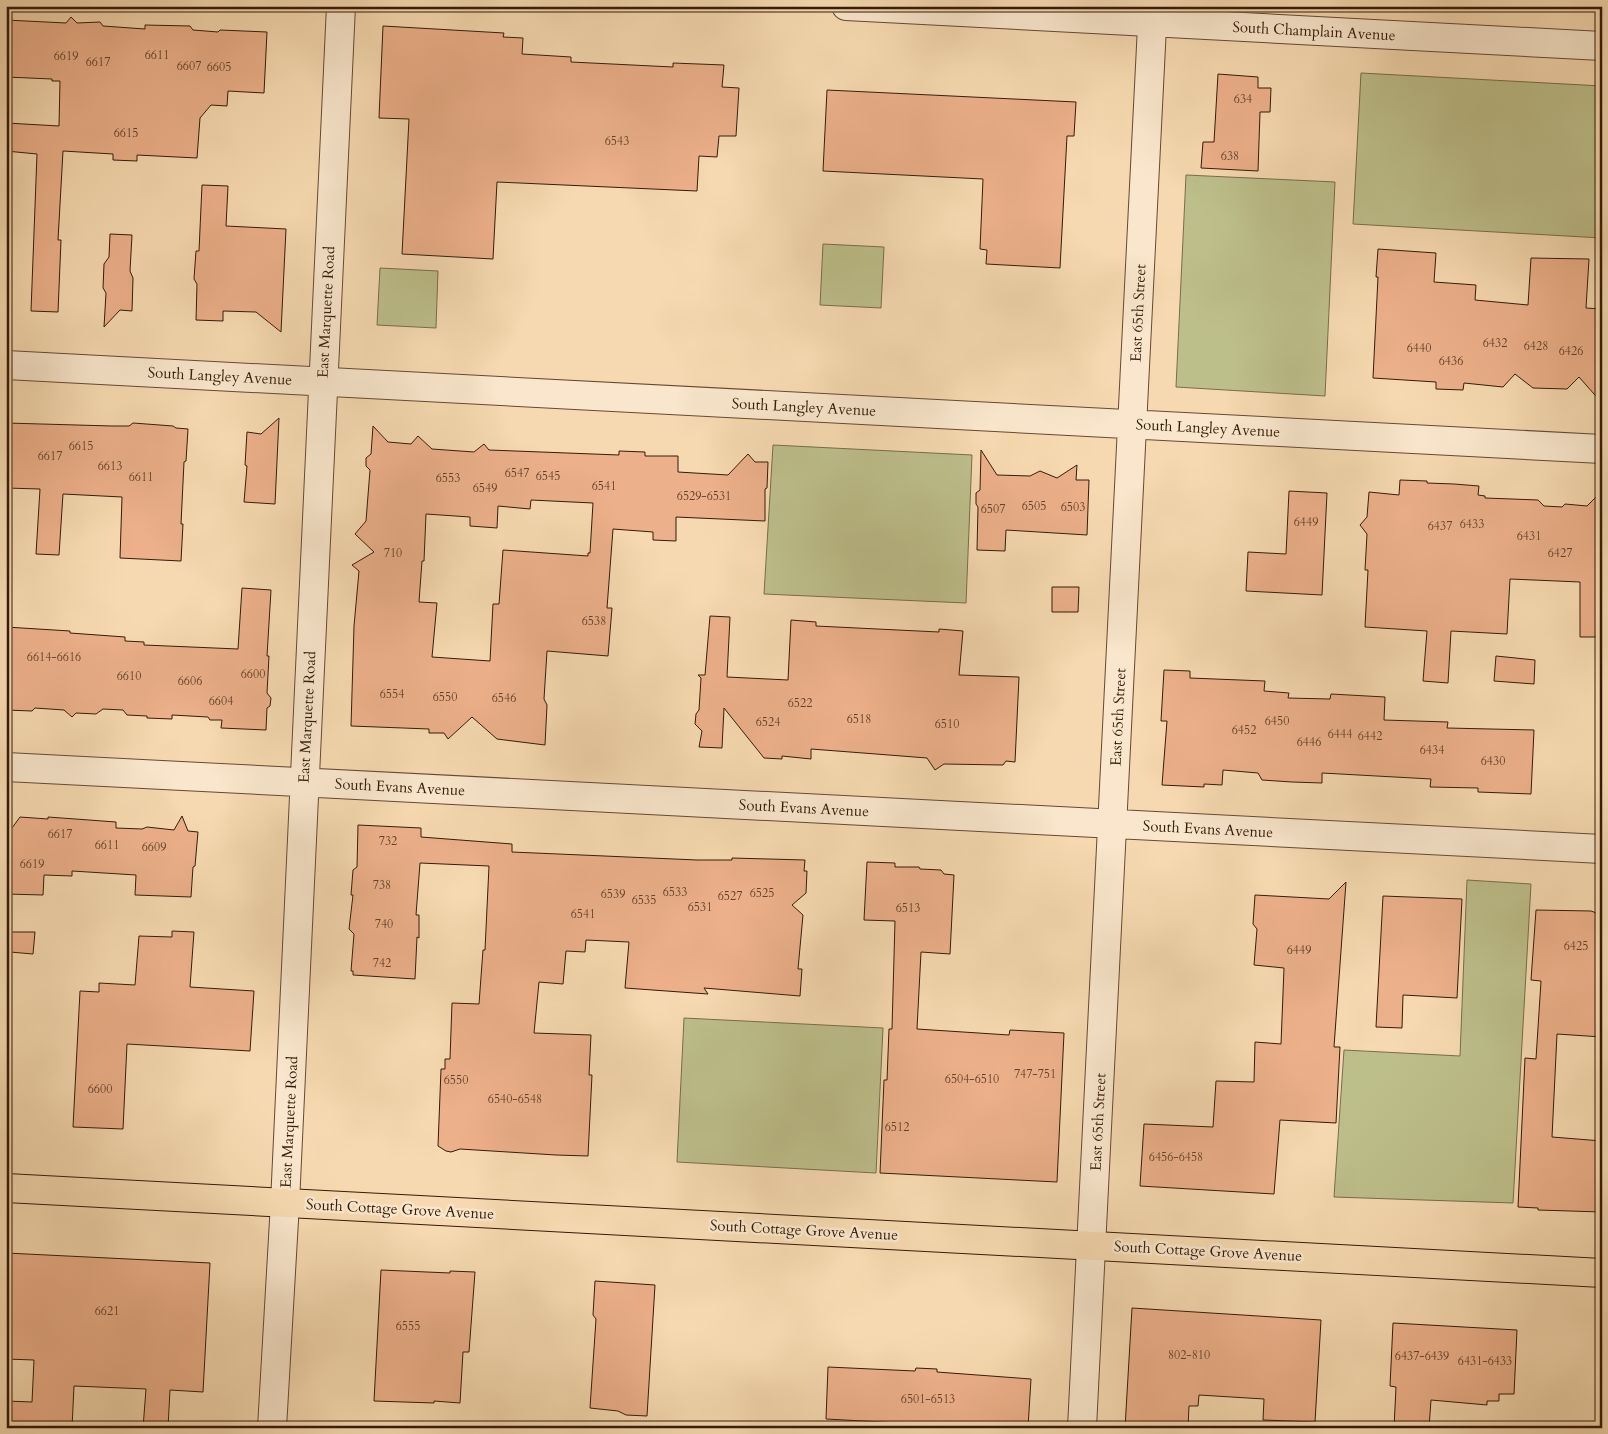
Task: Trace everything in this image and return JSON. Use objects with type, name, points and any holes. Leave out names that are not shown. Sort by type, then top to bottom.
[{"type":"main road","name":"South Cottage Grove Avenue","points":[[6,1188],[1602,1273]]},
{"type":"street","name":"East Marquette Road","points":[[272,1428],[285,1203],[341,6]]},
{"type":"street","name":"South Champlain Avenue","points":[[846,6],[1152,14],[1602,46]]},
{"type":"street","name":"East 65th Street","points":[[1082,1428],[1152,14]]},
{"type":"street","name":"South Langley Avenue","points":[[6,365],[1602,449]]},
{"type":"street","name":"South Evans Avenue","points":[[6,767],[1602,849]]},
{"type":"green space","points":[[1361,73],[1602,86],[1602,238],[1353,224]]},
{"type":"green space","points":[[1186,175],[1335,182],[1325,396],[1176,387]]},
{"type":"green space","points":[[823,244],[884,247],[881,308],[820,305]]},
{"type":"green space","points":[[380,268],[438,271],[436,328],[377,325]]},
{"type":"green space","points":[[773,445],[972,455],[966,603],[764,594]]},
{"type":"green space","points":[[1467,880],[1531,884],[1513,1203],[1334,1197],[1344,1050],[1460,1056]]},
{"type":"green space","points":[[684,1018],[883,1028],[876,1173],[677,1162]]},
{"type":"building","points":[[71,17],[77,23],[100,22],[103,26],[145,29],[145,25],[190,26],[193,30],[218,32],[220,30],[267,32],[264,93],[228,91],[227,106],[211,105],[200,118],[197,158],[137,155],[137,161],[113,160],[113,154],[63,151],[58,240],[61,240],[58,312],[31,311],[37,154],[6,151],[6,123],[59,126],[60,81],[6,77],[6,20],[66,23]]},
{"type":"building","points":[[383,26],[504,33],[503,37],[523,38],[522,54],[571,57],[571,62],[673,67],[673,63],[724,65],[722,87],[739,88],[736,136],[719,136],[717,157],[699,156],[697,191],[497,182],[493,259],[402,254],[409,119],[379,118]]},
{"type":"building","points":[[1218,74],[1258,77],[1258,88],[1271,88],[1270,112],[1260,112],[1258,171],[1201,168],[1203,142],[1214,142]]},
{"type":"building","points":[[827,90],[1076,102],[1074,136],[1067,136],[1060,268],[986,264],[987,250],[980,249],[983,179],[823,171]]},
{"type":"building","points":[[202,185],[228,186],[226,226],[286,229],[281,332],[256,312],[223,311],[223,321],[196,320],[197,284],[194,279],[196,251],[199,251]]},
{"type":"building","points":[[110,234],[132,235],[130,271],[133,278],[132,311],[120,310],[104,327],[106,293],[103,288],[104,264],[109,257]]},
{"type":"building","points":[[1378,249],[1436,253],[1434,282],[1476,285],[1475,300],[1528,305],[1531,258],[1589,259],[1586,308],[1602,309],[1602,403],[1579,377],[1567,389],[1533,388],[1515,374],[1503,387],[1464,383],[1463,390],[1436,389],[1436,382],[1373,378]]},
{"type":"building","points":[[279,418],[275,504],[244,502],[247,432],[261,434]]},
{"type":"building","points":[[6,423],[129,426],[133,423],[188,429],[186,461],[184,462],[181,561],[120,558],[122,497],[63,494],[59,555],[36,554],[40,489],[6,488]]},
{"type":"building","points":[[373,426],[388,442],[411,444],[418,436],[432,449],[474,452],[484,444],[489,450],[619,455],[619,451],[645,452],[645,456],[678,456],[678,472],[728,475],[748,454],[755,462],[768,462],[767,488],[765,489],[765,521],[676,517],[676,541],[653,540],[653,532],[613,529],[607,608],[612,608],[608,656],[547,651],[544,699],[547,705],[545,745],[497,739],[472,717],[448,739],[444,733],[429,733],[429,729],[351,726],[354,626],[359,571],[352,565],[374,552],[355,534],[366,521],[370,470],[366,466],[366,458],[371,454]],"holes":[[[531,500],[593,503],[590,553],[588,553],[588,556],[503,550],[499,604],[493,604],[490,661],[432,657],[437,603],[419,602],[422,561],[424,561],[426,514],[470,517],[470,526],[497,528],[498,506],[530,509]]]},
{"type":"building","points":[[981,450],[997,475],[1030,476],[1040,471],[1057,478],[1077,465],[1076,480],[1089,480],[1087,535],[1006,530],[1005,551],[977,550],[978,507],[976,504],[976,493],[980,490]]},
{"type":"building","points":[[1400,480],[1479,486],[1478,495],[1485,496],[1485,498],[1538,500],[1544,506],[1562,507],[1565,504],[1587,506],[1602,491],[1602,637],[1580,637],[1580,582],[1510,579],[1507,634],[1451,631],[1448,683],[1423,681],[1427,631],[1365,627],[1368,570],[1365,570],[1367,534],[1360,525],[1367,517],[1369,492],[1399,495]]},
{"type":"building","points":[[1289,491],[1327,493],[1322,595],[1246,591],[1248,552],[1286,554]]},
{"type":"building","points":[[1052,587],[1079,587],[1078,612],[1052,612]]},
{"type":"building","points":[[242,588],[271,590],[267,693],[271,698],[270,706],[267,708],[266,730],[221,728],[222,720],[210,720],[208,717],[172,715],[172,719],[147,718],[147,716],[127,715],[123,710],[103,709],[96,714],[76,713],[72,717],[64,710],[35,708],[32,711],[6,710],[6,627],[125,637],[125,641],[144,642],[144,645],[238,649]]},
{"type":"building","points":[[710,616],[730,617],[727,677],[788,680],[791,620],[816,622],[816,626],[939,632],[939,629],[963,631],[959,675],[1019,677],[1015,762],[1006,761],[1003,765],[944,764],[935,770],[927,758],[811,749],[811,759],[782,756],[782,759],[764,758],[724,708],[722,748],[699,747],[702,731],[695,724],[696,714],[699,710],[701,678],[698,675],[705,675]]},
{"type":"building","points":[[1496,656],[1535,660],[1534,684],[1494,681]]},
{"type":"building","points":[[1164,670],[1190,671],[1190,678],[1265,681],[1264,691],[1289,693],[1288,698],[1330,699],[1331,694],[1385,697],[1384,720],[1448,722],[1447,728],[1534,730],[1531,794],[1478,792],[1478,788],[1430,787],[1431,779],[1322,773],[1322,783],[1292,782],[1262,780],[1258,773],[1223,770],[1222,785],[1204,784],[1204,787],[1162,785],[1167,721],[1161,721]]},
{"type":"building","points":[[182,816],[188,831],[198,832],[191,897],[135,895],[136,875],[72,871],[72,876],[44,875],[43,895],[6,894],[6,828],[12,828],[20,817],[116,822],[116,828],[142,829],[147,827],[174,830]]},
{"type":"building","points":[[358,825],[421,828],[421,837],[512,844],[512,852],[697,860],[732,860],[732,858],[805,860],[804,871],[807,871],[806,893],[792,905],[803,915],[798,969],[802,969],[800,996],[704,988],[708,994],[625,988],[629,942],[586,940],[585,952],[566,951],[563,984],[539,982],[534,1033],[591,1035],[589,1075],[592,1075],[588,1156],[460,1149],[451,1152],[446,1151],[438,1146],[441,1069],[445,1069],[445,1059],[450,1059],[452,1003],[479,1004],[483,950],[485,950],[489,866],[420,863],[416,915],[419,915],[419,938],[417,937],[415,979],[353,975],[353,971],[351,971],[354,934],[349,929],[353,895],[351,895],[353,870],[357,867]]},
{"type":"building","points":[[867,862],[895,863],[895,867],[919,867],[920,869],[941,870],[944,874],[954,875],[950,954],[921,952],[917,1029],[1009,1035],[1010,1030],[1064,1033],[1057,1182],[880,1173],[884,1080],[887,1080],[889,1029],[892,1029],[895,921],[864,920]]},
{"type":"building","points":[[1346,882],[1334,1047],[1340,1047],[1336,1123],[1280,1120],[1274,1194],[1140,1186],[1144,1124],[1213,1127],[1216,1081],[1254,1082],[1255,1042],[1281,1044],[1284,968],[1254,965],[1257,929],[1253,924],[1255,895],[1329,899]]},
{"type":"building","points":[[1383,896],[1462,899],[1457,998],[1403,995],[1402,1028],[1376,1027]]},
{"type":"building","points":[[1536,910],[1591,911],[1602,915],[1602,1037],[1557,1034],[1552,1137],[1602,1141],[1602,1212],[1538,1210],[1538,1208],[1518,1207],[1525,1058],[1536,1059],[1541,981],[1531,980]]},
{"type":"building","points":[[172,931],[194,932],[190,987],[254,991],[250,1051],[127,1044],[123,1129],[73,1127],[80,991],[99,992],[99,983],[135,985],[139,936],[172,937]]},
{"type":"building","points":[[11,932],[35,932],[33,954],[10,952]]},
{"type":"building","points":[[6,1253],[210,1263],[203,1392],[170,1390],[168,1428],[143,1428],[146,1389],[74,1386],[72,1428],[6,1428],[6,1401],[32,1402],[34,1360],[6,1359]]},
{"type":"building","points":[[381,1270],[450,1273],[450,1271],[475,1272],[469,1352],[463,1352],[460,1403],[374,1401]]},
{"type":"building","points":[[595,1281],[655,1285],[647,1416],[626,1415],[618,1411],[590,1408],[596,1319],[593,1315]]},
{"type":"building","points":[[1132,1308],[1321,1320],[1315,1422],[1263,1420],[1264,1399],[1199,1395],[1198,1406],[1189,1406],[1188,1428],[1125,1428]]},
{"type":"building","points":[[1393,1323],[1517,1330],[1514,1394],[1499,1394],[1499,1401],[1487,1401],[1487,1405],[1431,1400],[1429,1428],[1394,1428],[1396,1387],[1390,1386]]},
{"type":"building","points":[[828,1367],[915,1371],[916,1368],[937,1369],[937,1372],[1031,1379],[1028,1428],[992,1428],[826,1419]]}]
